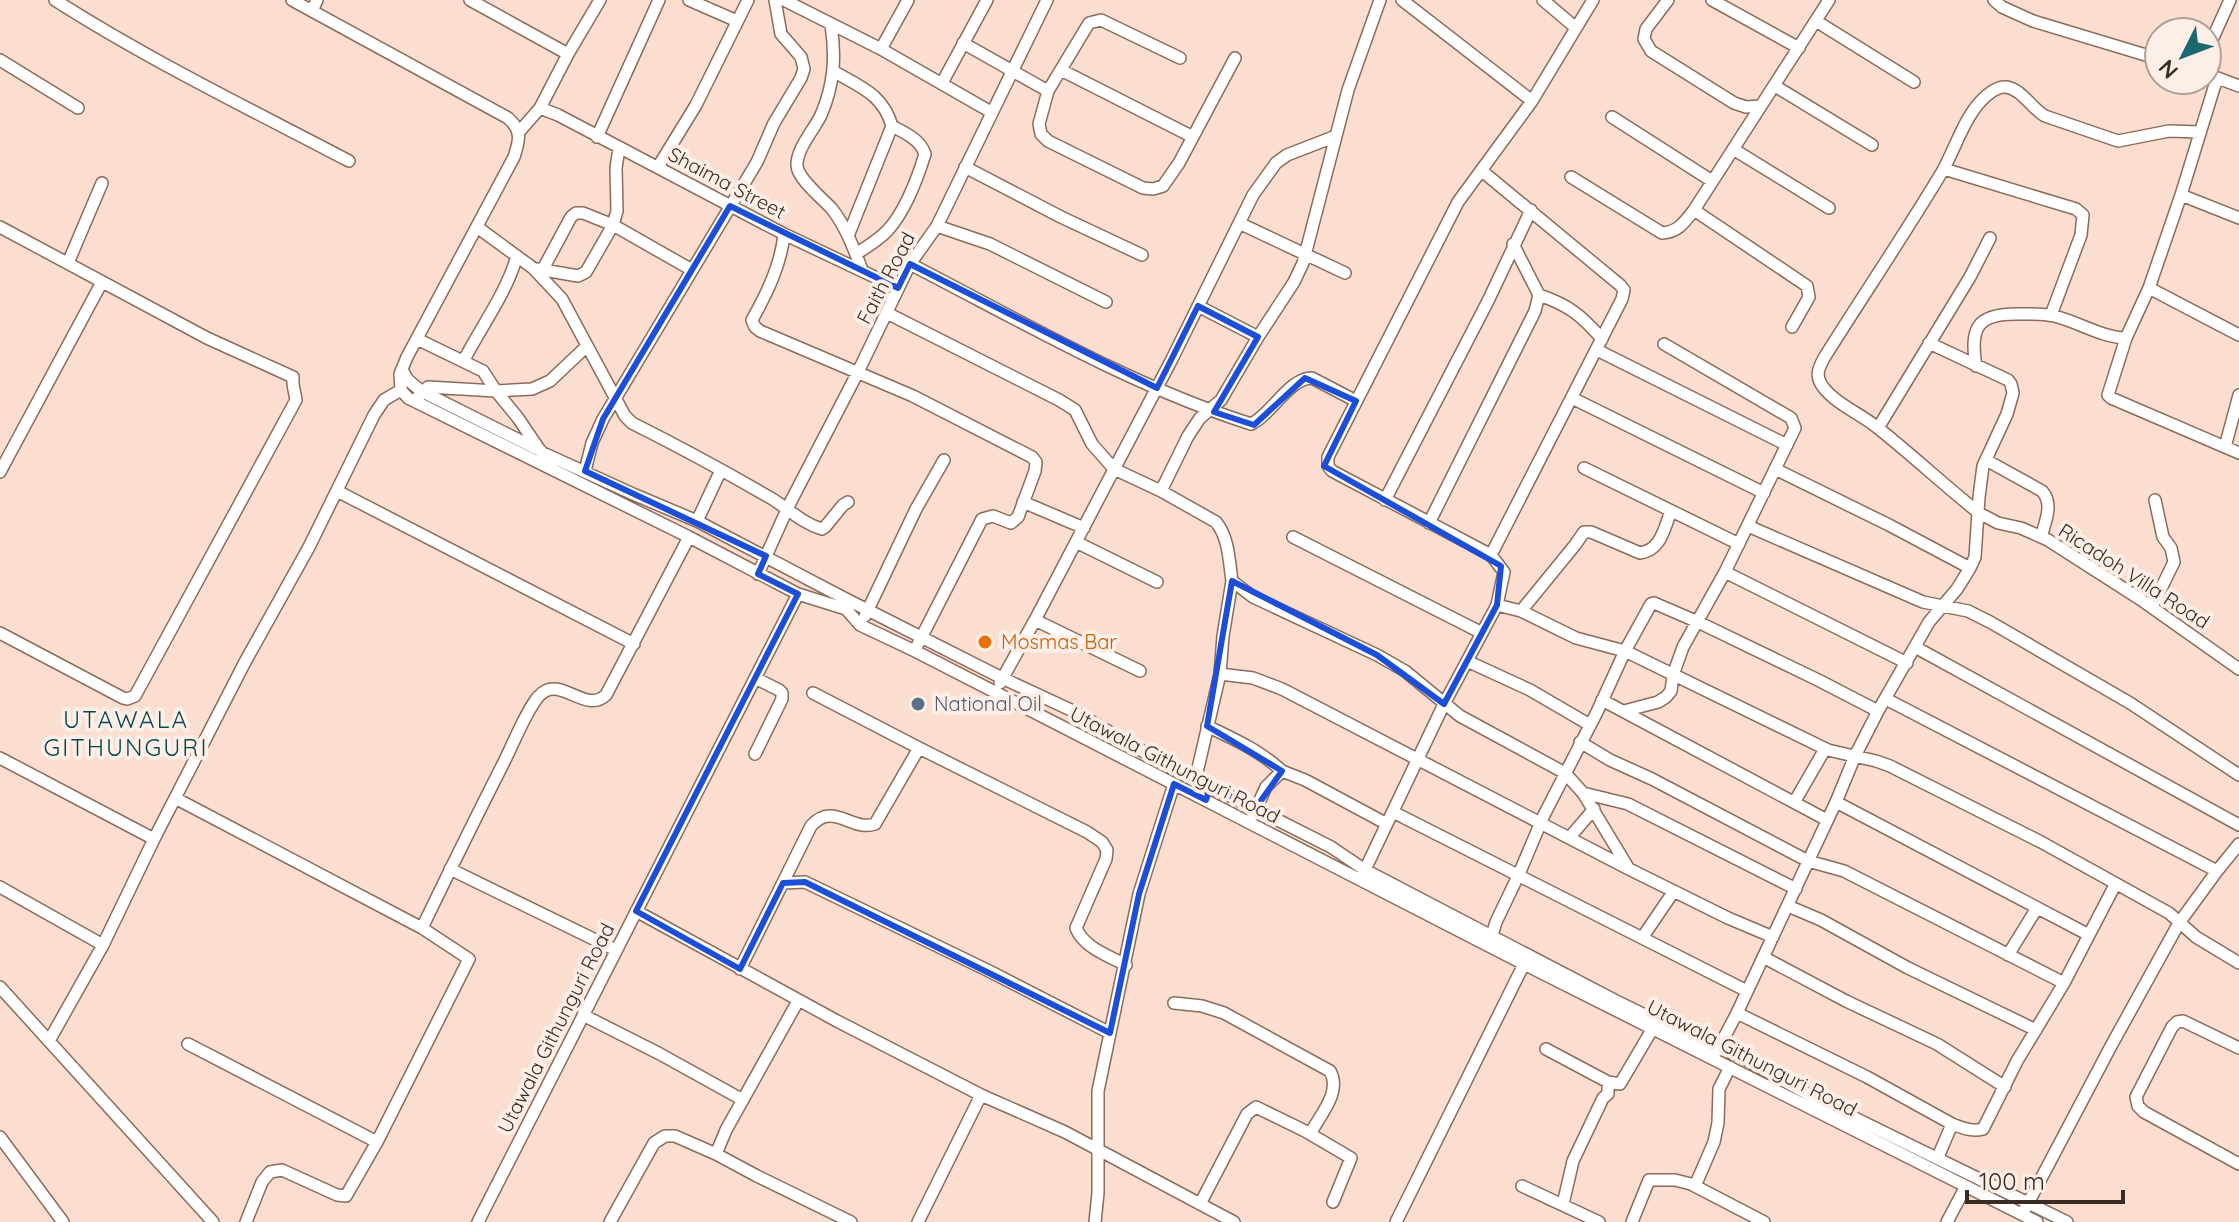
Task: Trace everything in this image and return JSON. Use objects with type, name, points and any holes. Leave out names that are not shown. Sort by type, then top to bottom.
[{"type":"street","points":[[55,0],[196,81],[349,161]]},
{"type":"street","points":[[292,0],[314,5],[508,118],[519,132],[514,157],[402,370],[401,390]]},
{"type":"street","points":[[470,0],[568,54]]},
{"type":"street","points":[[519,132],[540,108],[600,0]]},
{"type":"street","points":[[597,137],[659,0]]},
{"type":"street","points":[[689,0],[737,21]]},
{"type":"street","points":[[658,167],[696,105],[748,0]]},
{"type":"street","points":[[585,471],[592,443],[603,419],[757,162],[774,123],[801,78],[804,69],[801,57],[781,34],[775,0]]},
{"type":"street","points":[[784,0],[881,49],[991,112]]},
{"type":"street","points":[[881,49],[908,0]]},
{"type":"street","points":[[942,83],[987,0]]},
{"type":"street","name":"Faith Road","points":[[758,574],[910,264],[937,226],[1047,0]]},
{"type":"street","points":[[1161,491],[1188,436],[1200,418],[1221,400],[1294,282],[1305,256],[1348,90],[1380,0]]},
{"type":"street","points":[[1402,0],[1532,101]]},
{"type":"street","points":[[1543,0],[1576,28]]},
{"type":"street","points":[[49,1041],[103,945],[154,839],[245,662],[309,547],[374,415],[384,400],[401,390],[697,521],[1002,678],[1073,711],[1195,781],[1331,847],[1363,875],[1444,704],[1497,605],[1504,572],[1491,555],[1332,471],[1328,466],[1328,457],[1458,202],[1532,101],[1593,0]]},
{"type":"street","points":[[1668,0],[1646,29],[1644,39],[1651,51],[1734,103],[1746,107],[1761,106]]},
{"type":"street","points":[[1712,0],[1799,48]]},
{"type":"street","points":[[1571,177],[1662,233],[1680,228],[1829,0]]},
{"type":"street","points":[[1994,0],[2033,21],[2143,54]]},
{"type":"street","points":[[1180,58],[1101,20],[1089,23],[1048,91],[1039,124],[1041,134],[1048,141],[1143,188],[1163,186],[1235,58]]},
{"type":"street","points":[[1816,21],[1914,82]]},
{"type":"street","points":[[831,25],[835,50],[832,85],[821,116],[800,152],[797,166],[802,176],[834,211],[862,270]]},
{"type":"street","points":[[963,43],[1048,91]]},
{"type":"street","points":[[0,60],[78,108]]},
{"type":"street","points":[[1061,70],[1193,137]]},
{"type":"street","points":[[833,71],[877,97],[888,111],[892,126],[848,236]]},
{"type":"street","points":[[1775,86],[1872,145]]},
{"type":"street","points":[[2051,315],[2081,235],[2083,215],[2076,209],[1944,169],[1968,119],[1980,102],[1994,90],[2006,87],[2017,92],[2035,111],[2045,116],[2118,141],[2169,131],[2200,132]]},
{"type":"street","points":[[2208,96],[2181,195],[2149,288],[2126,338],[2108,395],[2239,453]]},
{"type":"street","name":"Shaima Street","points":[[540,108],[784,234],[898,288]]},
{"type":"street","points":[[1612,117],[1712,181]]},
{"type":"street","points":[[856,254],[892,224],[906,201],[925,154],[914,138],[892,126]]},
{"type":"street","points":[[995,693],[1157,388],[1253,195],[1276,163],[1287,155],[1336,136]]},
{"type":"street","points":[[538,269],[582,275],[613,225],[617,211],[619,148]]},
{"type":"street","points":[[1733,149],[1829,208]]},
{"type":"street","points":[[965,167],[1142,255]]},
{"type":"street","name":"Ricadoh Villa Road","points":[[1944,169],[1824,358],[1817,377],[1830,394],[1878,428],[1979,513],[1998,523],[2041,537],[2096,569],[2239,669]]},
{"type":"street","points":[[1482,171],[1624,290],[1600,344],[1491,555]]},
{"type":"street","points":[[68,263],[102,183]]},
{"type":"street","points":[[2181,195],[2239,218]]},
{"type":"street","points":[[1385,500],[1488,301],[1531,210]]},
{"type":"street","points":[[1694,210],[1807,286],[1809,297],[1792,327]]},
{"type":"street","points":[[538,269],[571,217],[583,213],[613,225],[692,270]]},
{"type":"street","points":[[1239,223],[1345,273]]},
{"type":"street","points":[[937,226],[990,244],[1106,302]]},
{"type":"street","points":[[0,227],[207,338],[293,377],[292,390],[296,395],[135,696],[123,698],[0,633]]},
{"type":"street","points":[[477,227],[538,269],[562,299],[625,416],[632,423],[822,529],[848,502]]},
{"type":"street","points":[[784,234],[773,279],[752,320],[755,327],[913,396],[1032,457],[1036,462],[1018,517],[1011,523],[993,516],[982,519],[915,651]]},
{"type":"street","points":[[1878,428],[1970,277],[1990,238]]},
{"type":"street","points":[[1429,523],[1535,311],[1539,295],[1513,244]]},
{"type":"street","points":[[464,360],[506,289],[517,256]]},
{"type":"street","points":[[910,264],[1157,388],[1251,424],[1305,378],[1312,378],[1356,401]]},
{"type":"street","points":[[0,472],[102,282]]},
{"type":"street","points":[[2149,288],[2239,335]]},
{"type":"street","points":[[1539,295],[1563,304],[1582,317],[1600,344],[1787,445]]},
{"type":"street","points":[[1198,306],[1258,337]]},
{"type":"street","points":[[887,313],[1075,410],[1092,444],[1114,469],[1161,491],[1216,522],[1221,529],[1232,581],[1220,674],[1195,781]]},
{"type":"street","points":[[1976,366],[1974,341],[1977,329],[1987,318],[1997,314],[2051,315],[2114,338],[2126,338]]},
{"type":"street","points":[[417,339],[483,371],[541,452]]},
{"type":"street","points":[[1715,1053],[1788,906],[1878,711],[1929,622],[1957,589],[1975,557],[1979,497],[1986,460],[2013,393],[2008,380],[1929,343]]},
{"type":"street","points":[[1624,711],[1658,702],[1671,691],[1683,647],[1725,572],[1795,428],[1791,418],[1664,344]]},
{"type":"street","points":[[418,396],[428,387],[496,391],[542,386],[587,346]]},
{"type":"street","points":[[402,370],[418,396],[798,594]]},
{"type":"street","points":[[2225,447],[2239,395]]},
{"type":"street","points":[[1572,398],[1764,493]]},
{"type":"street","points":[[860,625],[916,509],[944,460]]},
{"type":"street","points":[[1986,460],[2042,491],[2047,497],[2049,506],[2041,537]]},
{"type":"street","points":[[1584,468],[1739,544]]},
{"type":"street","points":[[1775,469],[1970,568]]},
{"type":"street","points":[[697,521],[721,470]]},
{"type":"street","points":[[337,491],[634,644]]},
{"type":"street","points":[[2152,607],[2174,562],[2171,548],[2163,537],[2155,500]]},
{"type":"street","points":[[1023,502],[1084,528]]},
{"type":"street","points":[[1521,611],[1584,532],[1591,532],[1640,553],[1645,552],[1657,546],[1671,511]]},
{"type":"street","points":[[1748,526],[1923,602],[1968,611],[1990,622],[2130,703],[2239,775]]},
{"type":"street","points":[[422,928],[539,696],[551,688],[591,702],[598,702],[606,695],[689,537]]},
{"type":"street","points":[[1293,537],[1482,633]]},
{"type":"street","points":[[1076,542],[1157,582]]},
{"type":"street","points":[[1725,572],[1907,663]]},
{"type":"street","points":[[1232,581],[1253,597],[1405,671],[1444,704],[1481,729],[1565,773],[1594,809],[1629,869]]},
{"type":"street","name":"Utawala Githunguri Road","points":[[478,1222],[798,594],[846,609],[860,625],[1250,823],[1363,875],[1491,940],[1524,964],[1653,1028],[1715,1053],[1730,1067],[2037,1222]]},
{"type":"street","points":[[1878,711],[1698,622],[1651,604],[1541,823],[1496,922],[1491,940],[1715,1053],[1736,1054],[1820,1101],[2067,1222]]},
{"type":"street","points":[[1497,605],[1521,611],[1576,638],[1625,651],[1825,749],[1890,766],[1941,790],[2169,913],[2215,951],[2239,963]]},
{"type":"street","points":[[1035,620],[1140,671]]},
{"type":"street","points":[[1915,647],[2239,825]]},
{"type":"street","points":[[1467,661],[1530,690],[1590,725]]},
{"type":"street","points":[[1220,674],[1253,678],[1282,689],[1629,869],[1773,937]]},
{"type":"street","points":[[755,678],[782,693],[782,699],[755,754]]},
{"type":"street","points":[[813,693],[1102,842],[1107,850],[1106,859],[1076,928],[1079,936],[1089,944],[1126,965]]},
{"type":"street","points":[[1886,699],[2217,871]]},
{"type":"street","points":[[1602,700],[1827,820]]},
{"type":"street","points":[[1207,726],[1252,747],[1282,771],[1387,824]]},
{"type":"street","points":[[1580,742],[1808,861],[1844,871],[2064,983]]},
{"type":"street","points":[[740,969],[811,826],[818,818],[827,815],[865,827],[875,824],[919,748]]},
{"type":"street","points":[[1795,801],[1825,749]]},
{"type":"street","points":[[0,758],[154,839]]},
{"type":"street","points":[[1250,823],[1266,787],[1282,771]]},
{"type":"street","points":[[1095,1222],[1098,1091],[1139,894],[1174,784]]},
{"type":"street","points":[[1206,800],[1210,788]]},
{"type":"street","points":[[1583,793],[1628,804],[1796,889]]},
{"type":"street","points":[[175,798],[422,928],[469,959],[377,1142],[346,1196],[337,1195],[282,1170],[270,1172],[262,1182],[246,1222]]},
{"type":"street","points":[[1836,802],[2089,935]]},
{"type":"street","points":[[1569,838],[1594,809]]},
{"type":"street","points":[[1393,812],[1747,991]]},
{"type":"street","points":[[2022,1214],[2179,923],[2239,844]]},
{"type":"street","points":[[450,869],[616,950]]},
{"type":"street","points":[[783,883],[805,882],[1110,1033]]},
{"type":"street","points":[[1737,1013],[1867,1077],[1952,1124],[1976,1131],[1983,1129],[2017,1061],[2064,983],[2115,885]]},
{"type":"street","points":[[0,887],[103,945]]},
{"type":"street","points":[[1642,938],[1674,891]]},
{"type":"street","points":[[1788,906],[2036,1030]]},
{"type":"street","points":[[2008,955],[2037,908]]},
{"type":"street","points":[[636,911],[798,1001],[981,1095],[1065,1132],[1234,1222]]},
{"type":"street","points":[[1763,957],[1937,1044],[2005,1087]]},
{"type":"street","points":[[1396,1222],[1524,964]]},
{"type":"street","points":[[0,987],[213,1222]]},
{"type":"street","points":[[716,1154],[798,1001]]},
{"type":"street","points":[[1174,1003],[1202,1006],[1224,1013],[1330,1071],[1335,1080],[1334,1090],[1310,1134]]},
{"type":"street","points":[[583,1015],[743,1100]]},
{"type":"street","points":[[2239,1048],[2183,1021],[2177,1022],[2136,1097],[2138,1106],[2144,1112],[2239,1164]]},
{"type":"street","points":[[1546,1049],[1608,1082],[1620,1084],[1653,1028]]},
{"type":"street","points":[[188,1044],[377,1142]]},
{"type":"street","points":[[1695,1186],[1714,1142],[1719,1089],[1730,1067]]},
{"type":"street","points":[[1563,1204],[1573,1161],[1603,1098],[1608,1094],[1608,1082]]},
{"type":"street","points":[[918,1222],[981,1095]]},
{"type":"street","points":[[1200,1204],[1247,1114],[1256,1107],[1351,1158],[1333,1202]]},
{"type":"street","points":[[1938,1157],[1952,1124]]},
{"type":"street","points":[[610,1222],[654,1143],[665,1136],[675,1136],[716,1154],[851,1222]]},
{"type":"street","points":[[0,1137],[63,1222]]},
{"type":"street","points":[[1632,1222],[1649,1180],[1675,1180],[1695,1186],[1764,1222]]},
{"type":"street","points":[[1522,1186],[1599,1222]]},
{"type":"street","points":[[1947,1222],[1966,1186]]},
{"type":"highlighted area","points":[[730,206],[898,288],[910,264],[1157,388],[1198,306],[1258,337],[1214,412],[1254,425],[1305,378],[1356,401],[1324,466],[1501,566],[1497,605],[1444,704],[1377,655],[1232,581],[1207,726],[1282,771],[1255,809],[1211,786],[1206,800],[1174,784],[1139,894],[1110,1033],[805,882],[783,883],[740,969],[636,911],[798,594],[758,574],[766,556],[585,471],[603,419]]},
{"type":"place","name":"Mosmas Bar","points":[[985,642]]},
{"type":"place","name":"National Oil","points":[[918,704]]},
{"type":"district","name":"UTAWALA GITHUNGURI","points":[[126,734]]}]
